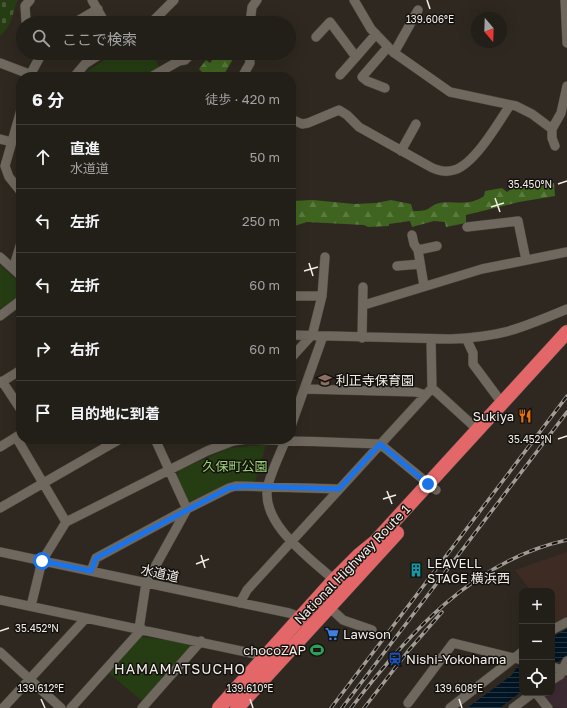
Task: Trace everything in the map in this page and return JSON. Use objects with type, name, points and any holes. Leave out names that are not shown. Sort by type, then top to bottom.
[{"type":"highway","name":"National Highway Route 1","points":[[237,708],[329,607],[432,487],[478,430],[567,332]]},
{"type":"highway","name":"National Highway Route 1","points":[[219,708],[300,617],[358,555],[375,542],[432,487],[567,347]]},
{"type":"street","points":[[26,16],[25,6],[30,0]]},
{"type":"street","points":[[92,0],[101,16]]},
{"type":"street","points":[[159,16],[174,0]]},
{"type":"street","points":[[251,16],[252,7],[257,0]]},
{"type":"street","points":[[354,0],[374,32],[391,50],[450,92],[516,106],[532,114],[552,129]]},
{"type":"street","points":[[565,0],[567,42]]},
{"type":"street","points":[[87,16],[98,10]]},
{"type":"street","points":[[385,88],[367,81],[362,77],[391,50],[418,10]]},
{"type":"street","points":[[316,37],[330,22],[356,57]]},
{"type":"street","points":[[340,75],[356,57],[374,32]]},
{"type":"street","points":[[34,72],[39,60]]},
{"type":"street","points":[[78,72],[85,64],[91,60]]},
{"type":"street","points":[[158,72],[173,60]]},
{"type":"street","points":[[245,72],[250,63],[250,60]]},
{"type":"street","points":[[0,63],[22,72]]},
{"type":"street","points":[[555,146],[552,138],[552,129],[564,115],[567,86]]},
{"type":"street","points":[[296,121],[302,124],[308,123],[339,110],[347,115],[359,127],[435,170],[449,171],[463,166],[473,158],[510,105]]},
{"type":"street","points":[[401,151],[416,124]]},
{"type":"street","points":[[16,128],[5,166],[9,176],[16,185]]},
{"type":"street","points":[[0,139],[12,142]]},
{"type":"street","points":[[467,226],[518,221],[526,260]]},
{"type":"street","points":[[412,235],[414,244],[418,250],[424,286]]},
{"type":"street","points":[[418,250],[437,246]]},
{"type":"street","points":[[364,305],[482,269],[567,252]]},
{"type":"street","points":[[296,353],[312,336],[322,296],[325,256]]},
{"type":"street","points":[[0,257],[16,271]]},
{"type":"street","points":[[13,268],[16,259]]},
{"type":"street","points":[[397,266],[420,264]]},
{"type":"street","points":[[362,338],[364,305],[363,287]]},
{"type":"street","points":[[296,296],[322,296]]},
{"type":"street","points":[[1,314],[16,304]]},
{"type":"street","points":[[296,335],[362,338],[466,338],[507,331],[534,322],[567,308]]},
{"type":"street","points":[[296,413],[323,336]]},
{"type":"street","points":[[466,338],[473,354],[473,364],[502,403]]},
{"type":"street","points":[[430,339],[432,388],[478,430]]},
{"type":"street","points":[[16,373],[1,382],[16,403]]},
{"type":"street","points":[[240,603],[247,590],[432,388]]},
{"type":"street","points":[[305,389],[416,392],[425,395]]},
{"type":"street","points":[[0,447],[16,438]]},
{"type":"street","points":[[296,440],[380,444],[432,487]]},
{"type":"street","points":[[23,444],[43,483],[66,522]]},
{"type":"street","points":[[0,508],[111,444]]},
{"type":"street","points":[[157,444],[186,509]]},
{"type":"street","points":[[30,606],[42,561],[66,522],[207,451],[225,444]]},
{"type":"street","points":[[284,444],[268,487],[270,508],[274,520],[291,542],[334,580]]},
{"type":"street","points":[[91,571],[96,558],[186,509],[229,488],[245,486],[339,489]]},
{"type":"street","points":[[71,708],[140,629],[146,583],[186,509]]},
{"type":"street","name":"水道道","points":[[0,552],[289,613],[300,617],[311,627]]},
{"type":"street","points":[[0,600],[201,641],[265,656]]},
{"type":"street","points":[[329,607],[343,620],[372,630]]},
{"type":"street","points":[[3,708],[86,618]]},
{"type":"street","points":[[555,628],[567,622]]},
{"type":"street","points":[[142,708],[201,641]]},
{"type":"street","points":[[408,703],[453,643],[519,657]]},
{"type":"street","points":[[0,652],[61,708]]},
{"type":"street","points":[[450,708],[519,657]]},
{"type":"street","points":[[555,678],[565,670],[567,661]]},
{"type":"street","points":[[555,668],[565,670]]},
{"type":"street","points":[[513,708],[528,696]]},
{"type":"street","points":[[538,696],[548,708]]},
{"type":"shaded area","points":[[567,552],[567,618],[556,624],[555,622],[555,588],[529,588],[515,570]]},
{"type":"shaded area","points":[[567,676],[567,708],[553,707],[544,696],[555,696],[555,682]]},
{"type":"green space","points":[[0,0],[18,0],[8,27],[0,36]]},
{"type":"green space","points":[[104,60],[156,60],[160,68],[153,72],[86,72]]},
{"type":"green space","points":[[206,60],[210,63],[212,60],[232,60],[225,72],[202,72],[199,69]]},
{"type":"green space","points":[[554,183],[555,196],[519,202],[466,215],[466,223],[446,227],[445,222],[434,221],[412,227],[410,221],[389,224],[389,226],[368,227],[364,225],[307,222],[296,225],[296,201],[313,200],[354,204],[376,203],[391,200],[411,204],[413,211],[418,211],[426,210],[435,204],[449,202],[471,202],[478,200],[484,196],[485,191],[502,188],[507,192],[514,187]]},
{"type":"green space","points":[[0,265],[16,279],[16,298],[1,308]]},
{"type":"green space","name":"久保町公園","points":[[266,445],[255,482],[229,485],[188,502],[176,478],[180,470],[229,448]]},
{"type":"green space","points":[[141,637],[191,643],[191,649],[142,701],[109,673]]},
{"type":"water","points":[[567,629],[567,655],[555,665],[555,660],[555,635]]},
{"type":"water","points":[[519,665],[519,693],[500,708],[467,708],[512,675]]},
{"type":"railway","points":[[331,708],[567,396]]},
{"type":"railway","points":[[342,708],[567,412]]},
{"type":"railway","points":[[351,708],[395,653],[445,604],[472,583],[501,565],[533,550],[567,540]]},
{"type":"railway","points":[[364,708],[409,650],[442,612]]},
{"type":"place","name":"利正寺保育園","points":[[325,380]]},
{"type":"place","name":"Sukiya","points":[[525,416]]},
{"type":"place","name":"LEAVELL STAGE 横浜西","points":[[416,570]]},
{"type":"place","name":"Lawson","points":[[332,634]]},
{"type":"place","name":"chocoZAP","points":[[317,650]]},
{"type":"place","name":"Nishi-Yokohama","points":[[395,659]]},
{"type":"district","name":"HAMAMATSUCHO","points":[[180,669]]},
{"type":"route","points":[[42,561],[91,571],[96,558],[186,509],[236,486],[339,489],[380,444],[428,484]]}]
